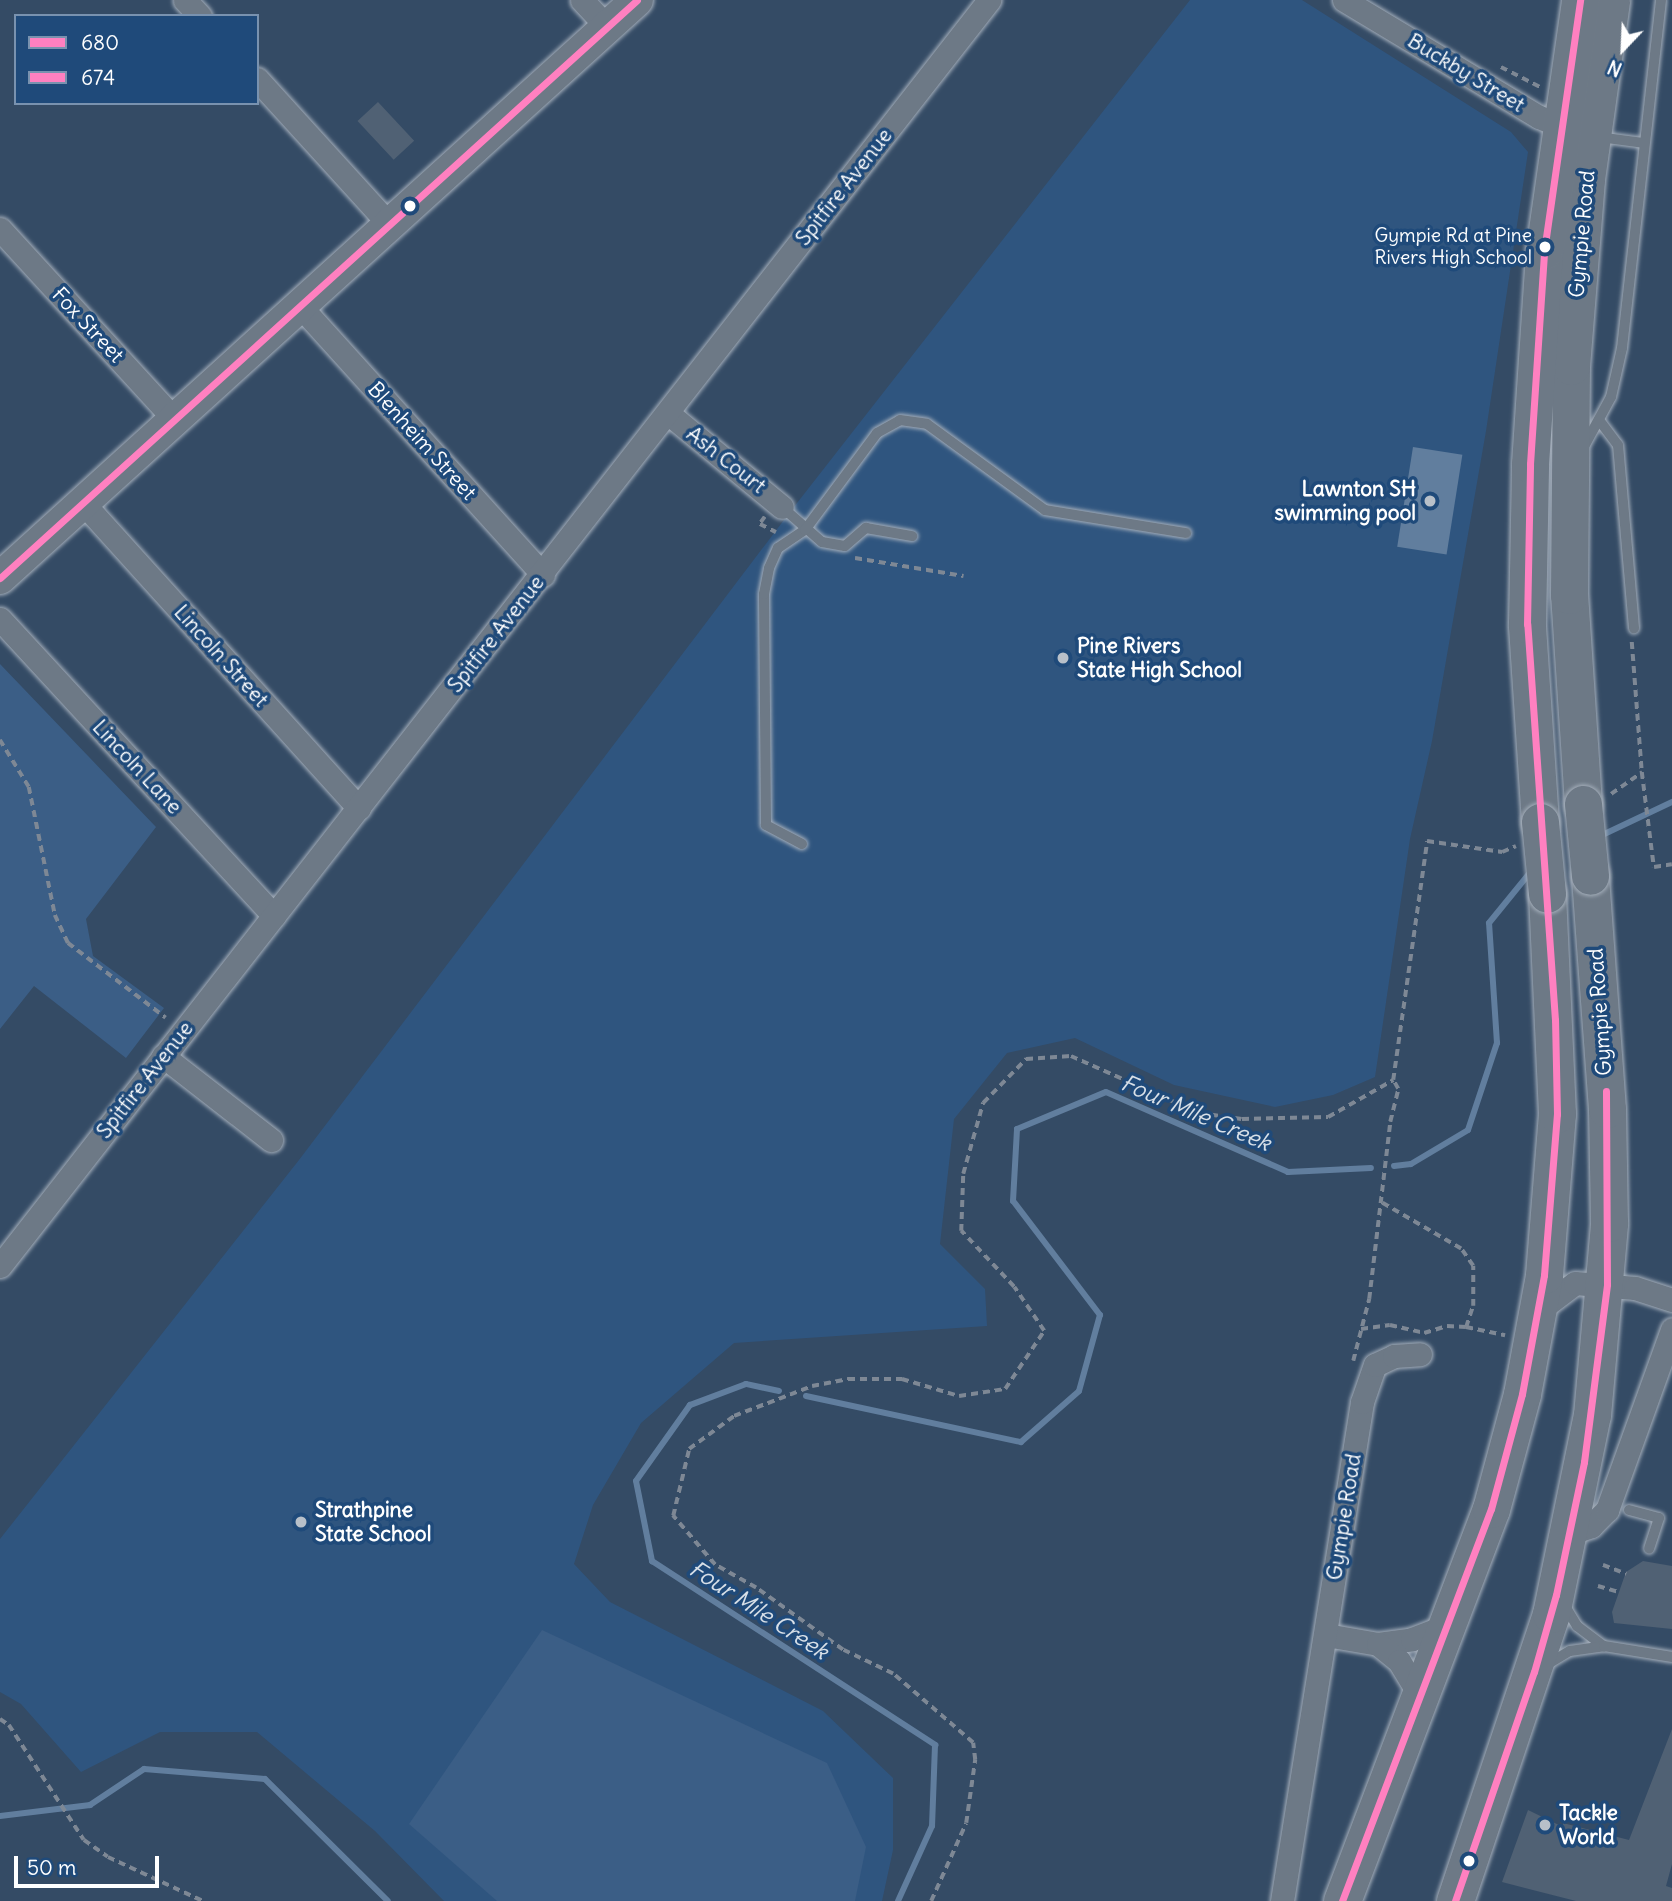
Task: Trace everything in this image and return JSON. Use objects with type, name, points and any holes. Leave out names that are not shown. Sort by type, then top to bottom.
[{"type":"highway","name":"Gympie Road","points":[[1455,1901],[1534,1672],[1556,1595],[1592,1415],[1607,1284],[1607,1110],[1590,876],[1591,803],[1578,741],[1569,595],[1568,469],[1577,273],[1576,131],[1580,0]]},
{"type":"highway","name":"Gympie Road","points":[[1342,1901],[1448,1625],[1505,1463],[1523,1319],[1557,1114],[1547,894],[1532,833],[1535,756],[1527,624],[1530,464],[1538,313],[1576,131],[1611,0]]},
{"type":"main road","points":[[0,578],[637,0]]},
{"type":"street","points":[[185,0],[198,14]]},
{"type":"street","points":[[582,0],[607,27]]},
{"type":"street","name":"Spitfire Avenue","points":[[0,1266],[543,575],[989,0]]},
{"type":"street","name":"Buckby Street","points":[[1344,0],[1576,131]]},
{"type":"street","points":[[259,81],[390,224]]},
{"type":"street","name":"Fox Street","points":[[0,229],[175,420]]},
{"type":"street","name":"Blenheim Street","points":[[301,307],[543,575]]},
{"type":"street","name":"Ash Court","points":[[668,414],[782,507]]},
{"type":"street","name":"Lincoln Street","points":[[83,504],[359,808]]},
{"type":"street","name":"Lincoln Lane","points":[[0,619],[274,916]]},
{"type":"street","points":[[1535,756],[1558,758],[1578,741]]},
{"type":"street","points":[[163,1056],[271,1140]]},
{"type":"street","points":[[1523,1319],[1569,1285],[1607,1284],[1635,1287],[1672,1300]]},
{"type":"street","points":[[1570,1533],[1591,1526],[1607,1510],[1672,1329]]},
{"type":"street","name":"Gympie Road","points":[[1282,1901],[1369,1377],[1384,1359],[1420,1354]]},
{"type":"street","points":[[1326,1635],[1378,1644],[1412,1639],[1448,1625]]},
{"type":"street","points":[[1378,1644],[1399,1661],[1420,1696]]},
{"type":"lane","points":[[1568,469],[1611,397],[1622,348],[1661,0]]},
{"type":"lane","points":[[1576,131],[1644,143]]},
{"type":"lane","points":[[802,844],[766,825],[765,594],[778,548],[805,530],[877,433],[900,420],[939,431],[1045,510],[1186,533]]},
{"type":"lane","points":[[1599,420],[1618,445],[1634,628]]},
{"type":"lane","points":[[782,507],[805,530],[822,542],[845,546],[866,528],[912,536]]},
{"type":"lane","points":[[1629,1510],[1659,1517],[1648,1548]]},
{"type":"lane","points":[[1556,1595],[1569,1607],[1577,1626],[1604,1646]]},
{"type":"lane","points":[[1534,1672],[1570,1651],[1604,1646],[1672,1657]]},
{"type":"path","points":[[760,524],[790,540]]},
{"type":"path","points":[[848,557],[964,576]]},
{"type":"path","points":[[1634,628],[1630,656],[1648,844],[1654,867],[1672,864]]},
{"type":"path","points":[[0,740],[29,787],[55,915],[68,943],[165,1019],[172,1011]]},
{"type":"path","points":[[1591,803],[1642,772]]},
{"type":"path","points":[[1369,1299],[1390,1122],[1398,1089],[1393,1080],[1427,841],[1502,852],[1532,833]]},
{"type":"path","points":[[932,1901],[966,1823],[975,1760],[973,1743],[893,1674],[843,1650],[756,1588],[715,1565],[673,1516],[688,1449],[734,1416],[812,1386],[848,1379],[902,1380],[959,1396],[1005,1389],[1044,1331],[1014,1287],[961,1231],[962,1174],[983,1103],[1026,1059],[1070,1056],[1199,1113],[1242,1119],[1328,1117],[1393,1080]]},
{"type":"path","points":[[1382,1203],[1461,1249],[1473,1266],[1476,1283],[1466,1326]]},
{"type":"path","points":[[1361,1329],[1390,1325],[1424,1334],[1466,1326],[1506,1335],[1523,1319]]},
{"type":"path","points":[[1604,1565],[1626,1574]]},
{"type":"path","points":[[1598,1586],[1619,1592]]},
{"type":"path","points":[[0,1719],[9,1725],[83,1840],[108,1857],[203,1901]]},
{"type":"shaded area","name":"Pine Rivers State High School","points":[[1190,0],[1302,0],[1511,132],[1528,152],[1486,431],[1432,741],[1410,839],[1375,1077],[1333,1095],[1275,1107],[1174,1085],[1075,1038],[1007,1053],[954,1119],[940,1244],[985,1289],[987,1326],[734,1343],[641,1423],[593,1505],[574,1564],[610,1602],[823,1711],[893,1778],[893,1850],[882,1901],[444,1901],[375,1831],[257,1732],[160,1732],[81,1772],[21,1704],[0,1692],[0,1539],[299,1160],[790,512]]},
{"type":"shaded area","name":"Lawnton SH swimming pool","points":[[1413,447],[1462,455],[1447,555],[1397,547]]},
{"type":"shaded area","points":[[0,664],[156,827],[86,919],[93,956],[164,1008],[126,1058],[34,986],[0,1029]]},
{"type":"shaded area","points":[[542,1630],[827,1763],[866,1847],[855,1901],[497,1901],[409,1824]]},
{"type":"building","points":[[378,102],[414,141],[394,160],[358,121]]},
{"type":"building","points":[[1643,1561],[1672,1566],[1672,1629],[1614,1623],[1612,1612],[1626,1572]]},
{"type":"building","points":[[1672,1729],[1672,1864],[1666,1886],[1672,1888],[1672,1901],[1576,1901],[1502,1882],[1528,1810],[1563,1827],[1563,1823],[1629,1840]]},
{"type":"waterway","name":"Four Mile Creek","points":[[1598,837],[1672,802]]},
{"type":"waterway","name":"Four Mile Creek","points":[[1394,1166],[1411,1164],[1468,1130],[1497,1043],[1489,923],[1532,870]]},
{"type":"waterway","name":"Four Mile Creek","points":[[806,1396],[1021,1442],[1079,1391],[1100,1315],[1013,1201],[1017,1129],[1106,1092],[1288,1172],[1371,1168]]},
{"type":"waterway","name":"Four Mile Creek","points":[[779,1391],[746,1384],[690,1405],[636,1481],[652,1561],[935,1745],[932,1826],[898,1901]]},
{"type":"waterway","name":"Four Mile Creek","points":[[0,1816],[90,1805],[144,1769],[265,1779],[388,1901]]},
{"type":"transit line","name":"674","points":[[0,578],[637,0]]},
{"type":"transit line","name":"680","points":[[1342,1901],[1491,1509],[1522,1394],[1544,1275],[1557,1114],[1555,1020],[1527,624],[1530,464],[1544,251],[1580,0]]},
{"type":"transit line","name":"680","points":[[1455,1901],[1534,1672],[1556,1595],[1584,1462],[1607,1284],[1606,1091]]},
{"type":"place","name":"Gympie Rd at Pine Rivers High School","points":[[1545,247]]},
{"type":"place","name":"Lawnton SH swimming pool","points":[[1430,501]]},
{"type":"place","name":"Pine Rivers State High School","points":[[1063,658]]},
{"type":"place","name":"Strathpine State School","points":[[301,1522]]},
{"type":"place","name":"Tackle World","points":[[1545,1825]]}]
